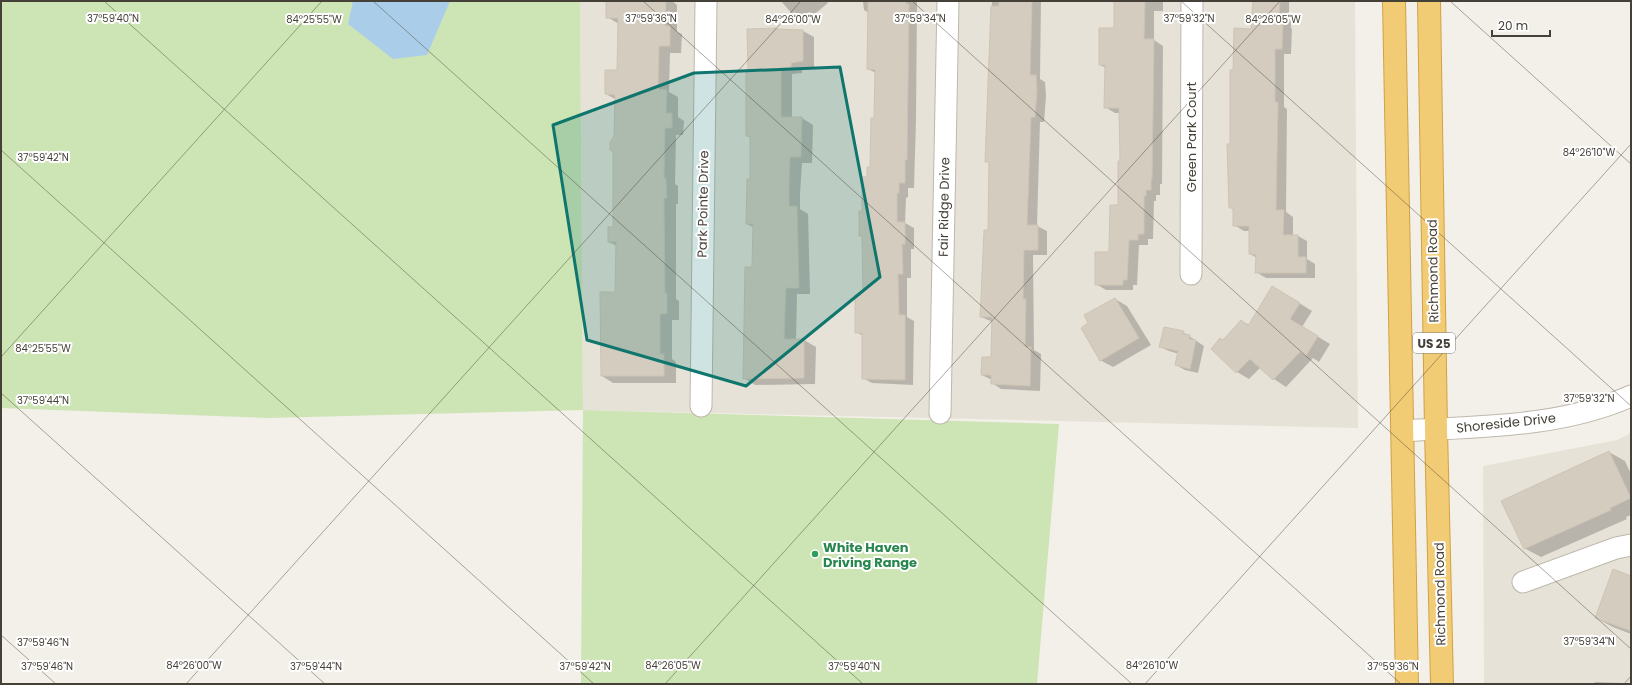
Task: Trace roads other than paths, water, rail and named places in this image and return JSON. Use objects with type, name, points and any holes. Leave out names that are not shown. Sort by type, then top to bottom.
[{"type":"highway","name":"US 25","points":[[1394,1],[1407,684]]},
{"type":"highway","name":"Richmond Road","points":[[1429,1],[1442,684]]},
{"type":"street","name":"Park Pointe Drive","points":[[701,406],[706,1]]},
{"type":"street","name":"Fair Ridge Drive","points":[[940,413],[948,1]]},
{"type":"street","name":"Green Park Court","points":[[1191,274],[1192,1]]},
{"type":"street","name":"Shoreside Drive","points":[[1402,432],[1492,426],[1555,419],[1590,411],[1631,396]]},
{"type":"street","points":[[1523,582],[1616,548],[1631,544]]},
{"type":"water","points":[[353,1],[450,1],[427,55],[393,59],[348,24]]},
{"type":"place","name":"White Haven Driving Range","points":[[815,554]]}]
